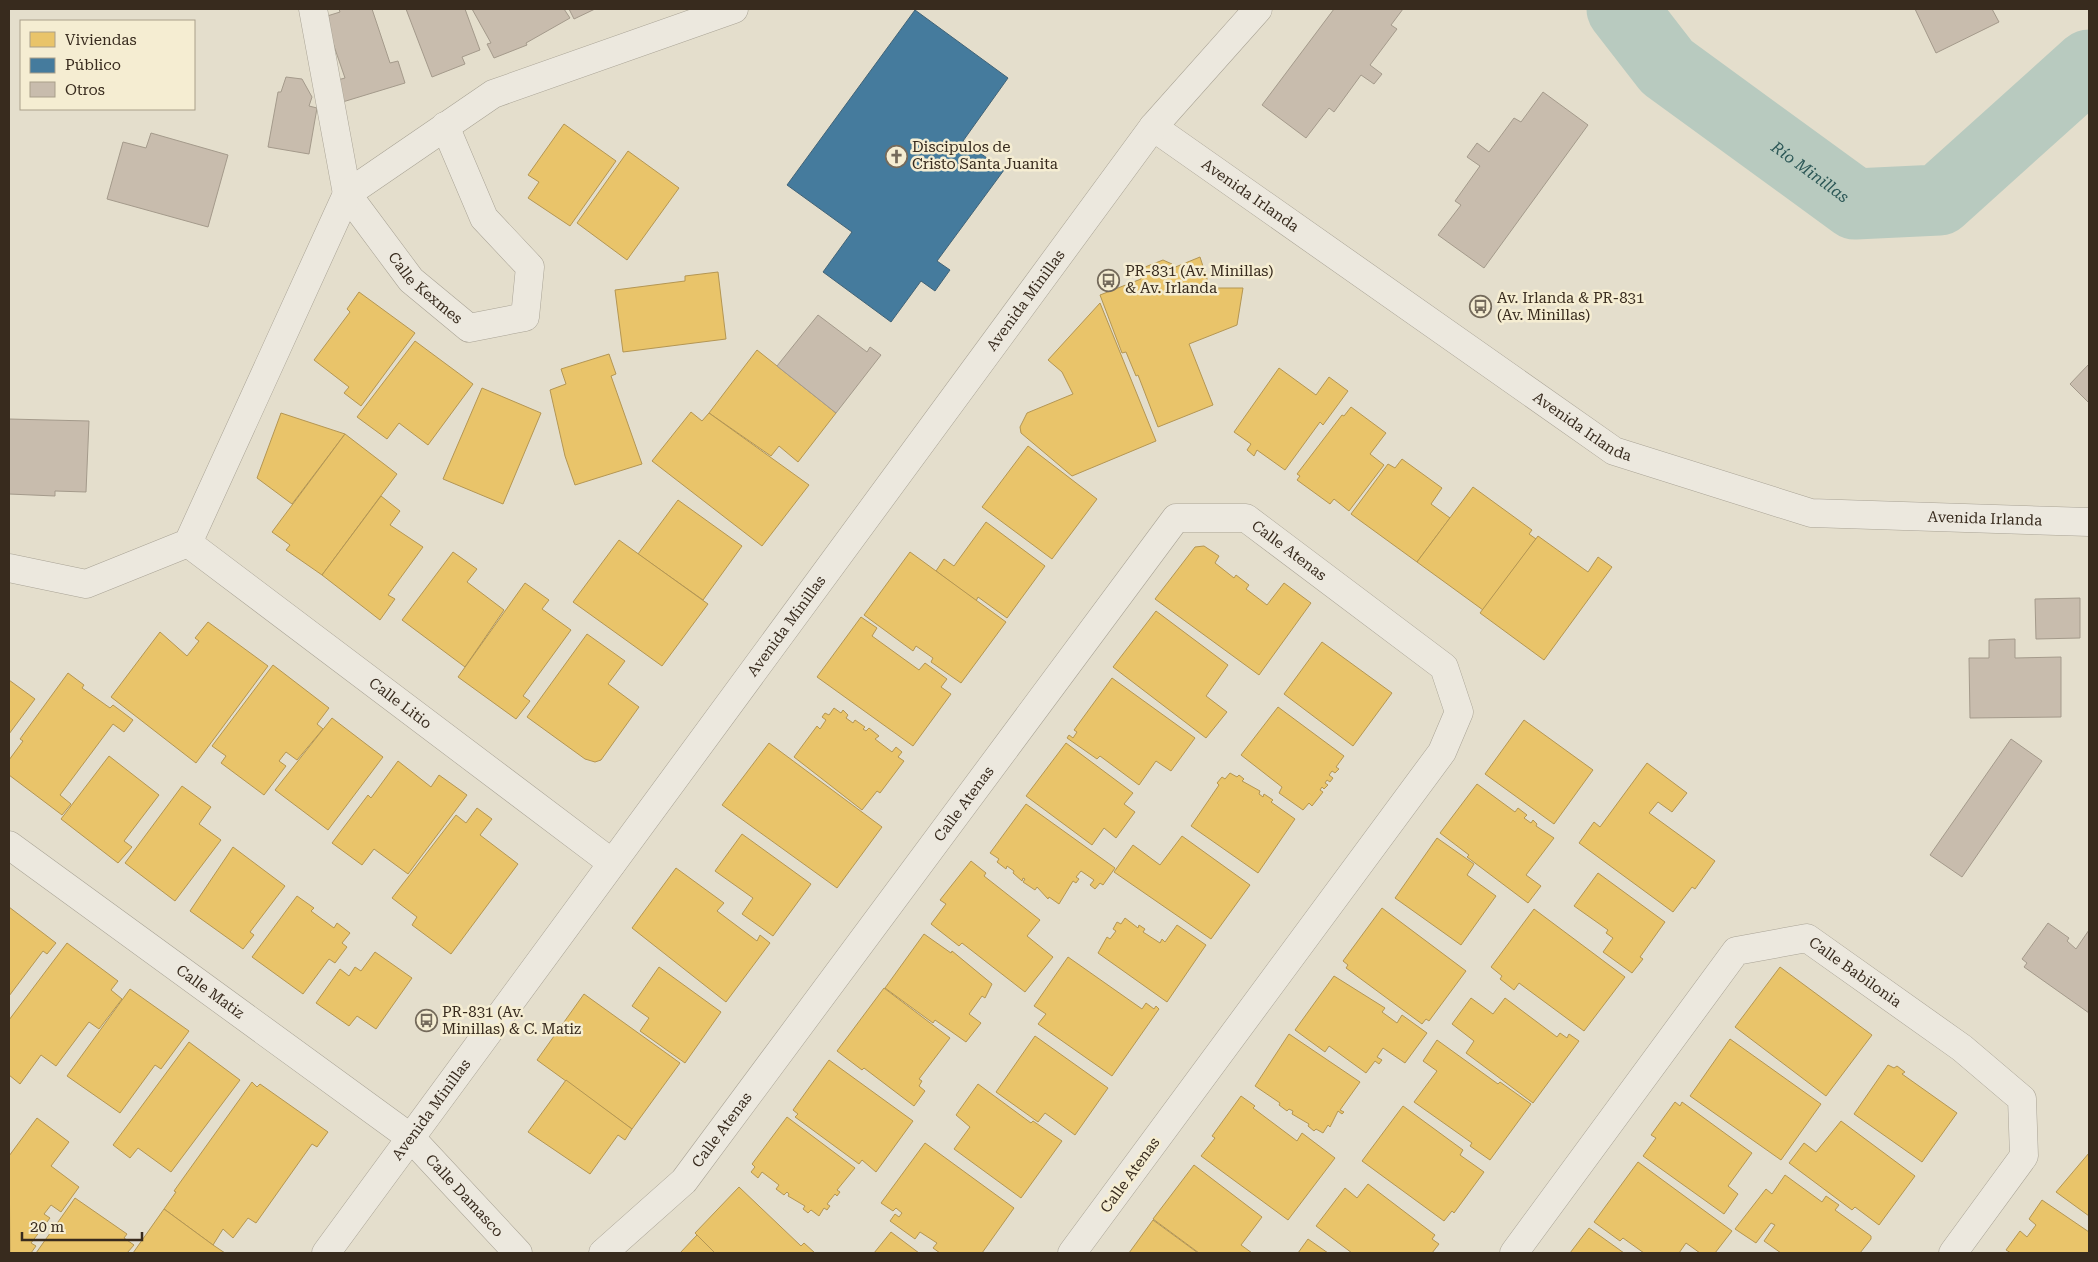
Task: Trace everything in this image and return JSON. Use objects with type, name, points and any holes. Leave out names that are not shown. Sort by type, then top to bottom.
[{"type":"street","points":[[313,9],[347,194]]},
{"type":"street","points":[[9,568],[86,584],[188,543],[347,194],[493,94],[734,9]]},
{"type":"street","name":"Avenida Minillas","points":[[326,1253],[1153,127],[1258,9]]},
{"type":"street","name":"Calle Kexmes","points":[[347,194],[411,280],[469,328],[525,317],[530,267],[484,218],[445,126]]},
{"type":"street","name":"Avenida Irlanda","points":[[1153,127],[1614,451],[1811,513],[2089,522]]},
{"type":"street","name":"Calle Atenas","points":[[603,1253],[684,1181],[1176,518],[1246,518],[1444,668],[1459,712],[1442,752],[1072,1253]]},
{"type":"street","name":"Calle Litio","points":[[188,543],[612,863]]},
{"type":"street","name":"Calle Matiz","points":[[9,845],[411,1138]]},
{"type":"street","name":"Calle Babilonia","points":[[1514,1253],[1736,951],[1807,938],[1962,1048],[2022,1099],[2024,1156],[1953,1253]]},
{"type":"street","name":"Calle Damasco","points":[[411,1138],[518,1253]]},
{"type":"building: Viviendas","points":[[564,124],[616,161],[570,226],[528,198],[539,182],[528,175]]},
{"type":"building: Viviendas","points":[[628,151],[679,188],[627,260],[577,223]]},
{"type":"building: Viviendas","points":[[1200,257],[1210,288],[1243,288],[1237,325],[1189,344],[1213,405],[1158,427],[1138,375],[1136,376],[1126,352],[1122,353],[1100,295],[1141,279],[1140,275],[1145,267],[1163,260],[1172,264],[1173,268]]},
{"type":"building: Viviendas","points":[[718,272],[726,339],[623,352],[615,290],[685,281],[685,276]]},
{"type":"building: Viviendas","points":[[359,292],[415,333],[361,406],[344,393],[349,387],[314,360],[350,312],[347,309]]},
{"type":"building: Viviendas","points":[[1100,303],[1156,441],[1072,476],[1021,433],[1020,427],[1027,413],[1073,394],[1062,372],[1048,360]]},
{"type":"building: Viviendas","points":[[415,341],[473,384],[428,445],[399,423],[387,439],[357,417]]},
{"type":"building: Viviendas","points":[[757,350],[836,413],[798,462],[779,446],[771,456],[709,413]]},
{"type":"building: Viviendas","points":[[609,354],[616,374],[611,376],[642,464],[575,485],[565,456],[550,390],[566,384],[561,369]]},
{"type":"building: Viviendas","points":[[1279,368],[1316,395],[1329,377],[1348,391],[1323,425],[1320,422],[1285,470],[1257,450],[1254,456],[1247,450],[1251,444],[1234,432]]},
{"type":"building: Viviendas","points":[[482,388],[541,413],[503,504],[443,479]]},
{"type":"building: Viviendas","points":[[1351,407],[1386,433],[1370,454],[1384,465],[1349,511],[1334,499],[1330,504],[1297,480],[1300,476],[1297,474],[1342,415],[1344,416]]},
{"type":"building: Viviendas","points":[[691,412],[702,421],[709,413],[809,485],[762,546],[652,461]]},
{"type":"building: Viviendas","points":[[281,413],[345,434],[292,504],[257,478]]},
{"type":"building: Viviendas","points":[[345,434],[397,474],[322,575],[286,550],[290,545],[272,532]]},
{"type":"building: Viviendas","points":[[1028,446],[1097,499],[1052,559],[982,507]]},
{"type":"building: Viviendas","points":[[1402,459],[1442,488],[1431,504],[1450,518],[1417,562],[1351,514],[1388,464],[1395,468]]},
{"type":"building: Viviendas","points":[[1473,487],[1532,530],[1529,534],[1536,539],[1483,610],[1417,562]]},
{"type":"building: Viviendas","points":[[381,496],[400,511],[390,525],[423,547],[388,595],[395,599],[380,620],[322,575]]},
{"type":"building: Viviendas","points":[[678,500],[742,546],[703,600],[638,554]]},
{"type":"building: Viviendas","points":[[986,522],[1045,566],[1007,618],[978,597],[976,601],[936,571],[944,559],[954,566]]},
{"type":"building: Viviendas","points":[[1538,536],[1588,572],[1598,557],[1612,567],[1544,660],[1480,613]]},
{"type":"building: Viviendas","points":[[619,540],[708,604],[662,666],[573,602]]},
{"type":"building: Viviendas","points":[[1204,546],[1219,556],[1215,563],[1234,578],[1236,575],[1249,585],[1246,589],[1267,605],[1284,583],[1311,603],[1259,675],[1155,599],[1195,547]]},
{"type":"building: Viviendas","points":[[453,552],[477,569],[467,582],[504,610],[465,667],[402,620]]},
{"type":"building: Viviendas","points":[[910,552],[1006,622],[961,683],[931,662],[933,658],[916,646],[913,651],[864,615]]},
{"type":"building: Viviendas","points":[[525,583],[549,600],[542,609],[571,630],[523,696],[530,701],[516,719],[458,677]]},
{"type":"building: Viviendas","points":[[1156,611],[1228,665],[1206,696],[1227,712],[1206,738],[1113,667]]},
{"type":"building: Viviendas","points":[[861,617],[877,628],[872,636],[919,670],[925,663],[947,679],[941,687],[951,694],[913,746],[817,677]]},
{"type":"building: Viviendas","points":[[208,622],[268,666],[196,763],[111,697],[160,632],[187,656],[199,641],[195,638]]},
{"type":"building: Viviendas","points":[[587,634],[625,661],[608,684],[639,707],[601,760],[595,762],[585,759],[527,717]]},
{"type":"building: Viviendas","points":[[1322,642],[1392,693],[1353,746],[1284,694]]},
{"type":"building: Viviendas","points":[[273,665],[329,708],[317,724],[323,729],[297,760],[286,752],[279,761],[286,766],[264,795],[221,763],[226,756],[212,746]]},
{"type":"building: Viviendas","points":[[68,673],[84,685],[82,688],[110,708],[113,705],[133,720],[124,732],[113,724],[60,795],[71,804],[62,815],[9,775],[9,760],[23,741],[20,739]]},
{"type":"building: Viviendas","points":[[1112,678],[1195,738],[1171,771],[1156,761],[1139,785],[1100,756],[1097,759],[1067,738],[1069,735],[1073,738],[1077,732],[1074,730]]},
{"type":"building: Viviendas","points":[[9,680],[35,699],[9,734]]},
{"type":"building: Viviendas","points":[[1278,707],[1344,756],[1336,767],[1339,769],[1335,773],[1332,771],[1329,775],[1333,778],[1330,782],[1327,780],[1325,783],[1328,785],[1320,790],[1323,792],[1312,806],[1309,803],[1303,810],[1279,793],[1282,787],[1241,755]]},
{"type":"building: Viviendas","points":[[834,708],[841,713],[843,710],[848,715],[846,718],[853,723],[855,720],[865,727],[863,729],[866,731],[869,728],[879,736],[875,739],[892,752],[896,747],[902,752],[898,757],[904,761],[880,793],[877,791],[862,810],[794,757],[817,726],[820,729],[826,720],[822,717],[825,713],[829,715]]},
{"type":"building: Viviendas","points":[[332,718],[383,757],[328,830],[275,790]]},
{"type":"building: Viviendas","points":[[1524,720],[1593,770],[1554,824],[1485,774]]},
{"type":"building: Viviendas","points":[[769,743],[882,827],[837,888],[722,805]]},
{"type":"building: Viviendas","points":[[1066,743],[1133,793],[1124,804],[1135,812],[1116,838],[1104,828],[1092,845],[1026,796]]},
{"type":"building: Viviendas","points":[[109,756],[159,795],[124,841],[132,847],[118,863],[61,819]]},
{"type":"building: Viviendas","points":[[398,761],[431,787],[439,775],[467,795],[408,874],[374,849],[362,865],[332,843],[368,795],[371,798]]},
{"type":"building: Viviendas","points":[[1647,763],[1687,793],[1672,812],[1658,802],[1649,813],[1715,861],[1695,889],[1692,887],[1673,912],[1579,843],[1594,822],[1600,827]]},
{"type":"building: Viviendas","points":[[1230,773],[1237,777],[1239,775],[1244,779],[1242,781],[1260,791],[1259,794],[1263,797],[1264,794],[1273,800],[1271,802],[1295,819],[1258,873],[1191,826],[1219,785],[1217,783],[1222,777],[1225,779]]},
{"type":"building: Viviendas","points":[[1477,784],[1515,812],[1518,808],[1527,815],[1524,818],[1531,823],[1533,820],[1537,824],[1536,826],[1554,838],[1526,875],[1541,886],[1528,903],[1467,857],[1469,855],[1440,833]]},
{"type":"building: Viviendas","points":[[182,786],[211,807],[199,824],[221,840],[175,901],[125,863]]},
{"type":"building: Viviendas","points":[[1026,804],[1115,868],[1103,885],[1100,883],[1095,889],[1090,885],[1094,880],[1081,871],[1076,877],[1079,879],[1076,883],[1073,881],[1059,904],[1049,897],[1048,899],[1037,887],[1035,890],[1023,882],[1025,879],[1023,878],[1022,881],[1007,866],[1006,869],[997,862],[999,859],[990,853]]},
{"type":"building: Viviendas","points":[[477,808],[492,819],[480,835],[518,864],[451,954],[412,925],[417,917],[392,898],[456,815],[466,823]]},
{"type":"building: Viviendas","points":[[742,834],[811,884],[773,936],[742,914],[753,898],[715,871]]},
{"type":"building: Viviendas","points":[[1182,836],[1250,885],[1211,939],[1114,872],[1133,845],[1160,865]]},
{"type":"building: Viviendas","points":[[1437,838],[1474,864],[1467,875],[1496,896],[1461,945],[1395,898]]},
{"type":"building: Viviendas","points":[[233,847],[285,886],[250,932],[254,935],[243,949],[190,911]]},
{"type":"building: Viviendas","points":[[971,861],[986,873],[984,876],[1040,920],[1027,936],[1053,957],[1025,992],[962,943],[959,946],[931,924],[946,904],[940,900]]},
{"type":"building: Viviendas","points":[[676,868],[724,903],[717,911],[757,941],[760,935],[770,943],[726,1002],[632,928]]},
{"type":"building: Viviendas","points":[[1598,873],[1665,922],[1640,957],[1643,959],[1632,973],[1603,952],[1613,938],[1606,933],[1608,930],[1574,906]]},
{"type":"building: Viviendas","points":[[297,896],[314,908],[311,911],[334,928],[337,923],[350,933],[342,943],[347,947],[335,963],[329,959],[303,994],[252,957]]},
{"type":"building: Viviendas","points":[[9,907],[56,943],[47,954],[43,951],[9,996]]},
{"type":"building: Viviendas","points":[[1382,908],[1466,971],[1429,1021],[1426,1019],[1422,1024],[1346,968],[1348,965],[1343,961]]},
{"type":"building: Viviendas","points":[[1534,909],[1625,977],[1584,1031],[1519,983],[1514,990],[1500,979],[1502,976],[1491,967]]},
{"type":"building: Viviendas","points":[[1125,918],[1138,928],[1139,925],[1145,929],[1143,932],[1160,943],[1162,939],[1165,942],[1177,925],[1206,945],[1167,1002],[1098,953],[1107,937],[1110,939],[1116,931],[1113,929],[1117,922],[1121,924]]},
{"type":"building: Viviendas","points":[[924,934],[951,953],[952,951],[992,984],[985,998],[982,996],[969,1014],[981,1023],[966,1042],[935,1020],[933,1023],[885,988]]},
{"type":"building: Viviendas","points":[[67,943],[118,981],[111,990],[122,999],[99,1029],[89,1022],[56,1066],[41,1055],[20,1084],[9,1075],[9,1020]]},
{"type":"building: Viviendas","points":[[375,952],[412,978],[376,1029],[357,1016],[349,1026],[316,1003],[340,969],[349,976],[355,967],[361,971]]},
{"type":"building: Viviendas","points":[[1068,957],[1142,1009],[1146,1003],[1154,1009],[1156,1006],[1159,1009],[1112,1076],[1038,1024],[1046,1014],[1034,1006]]},
{"type":"building: Viviendas","points":[[659,967],[721,1012],[685,1063],[640,1031],[649,1018],[632,1006]]},
{"type":"building: Viviendas","points":[[1780,967],[1872,1035],[1826,1096],[1735,1027]]},
{"type":"building: Viviendas","points":[[1334,976],[1385,1008],[1382,1012],[1397,1023],[1402,1015],[1427,1033],[1405,1063],[1383,1048],[1377,1057],[1382,1060],[1379,1064],[1375,1061],[1366,1073],[1329,1046],[1325,1052],[1295,1030]]},
{"type":"building: Viviendas","points":[[884,988],[950,1038],[919,1079],[922,1081],[919,1086],[925,1091],[914,1106],[864,1068],[862,1070],[837,1051]]},
{"type":"building: Viviendas","points":[[130,989],[189,1031],[161,1069],[155,1065],[120,1113],[67,1076]]},
{"type":"building: Viviendas","points":[[584,994],[680,1063],[632,1129],[537,1060]]},
{"type":"building: Viviendas","points":[[1471,998],[1493,1014],[1505,998],[1557,1037],[1560,1033],[1567,1038],[1569,1034],[1579,1041],[1533,1103],[1466,1053],[1474,1041],[1452,1024]]},
{"type":"building: Viviendas","points":[[1289,1034],[1360,1082],[1340,1110],[1344,1112],[1342,1114],[1338,1111],[1330,1127],[1328,1125],[1323,1133],[1316,1129],[1314,1131],[1308,1126],[1309,1124],[1292,1114],[1293,1111],[1289,1109],[1287,1111],[1279,1105],[1280,1103],[1255,1086]]},
{"type":"building: Viviendas","points":[[1035,1036],[1108,1088],[1075,1135],[1045,1113],[1038,1122],[996,1092]]},
{"type":"building: Viviendas","points":[[1730,1039],[1821,1104],[1781,1160],[1690,1096]]},
{"type":"building: Viviendas","points":[[1437,1040],[1498,1084],[1500,1082],[1531,1104],[1490,1160],[1470,1146],[1472,1143],[1414,1102],[1437,1071],[1423,1061]]},
{"type":"building: Viviendas","points":[[189,1042],[240,1080],[171,1172],[138,1148],[130,1158],[113,1145]]},
{"type":"building: Viviendas","points":[[829,1060],[913,1121],[876,1172],[862,1160],[859,1164],[795,1117],[798,1114],[793,1110]]},
{"type":"building: Viviendas","points":[[1888,1065],[1894,1068],[1897,1066],[1905,1072],[1902,1074],[1957,1113],[1922,1162],[1854,1114]]},
{"type":"building: Viviendas","points":[[566,1080],[632,1129],[625,1140],[618,1135],[590,1174],[528,1132]]},
{"type":"building: Viviendas","points":[[252,1082],[257,1087],[260,1084],[328,1132],[317,1147],[312,1144],[256,1223],[248,1218],[233,1238],[223,1229],[213,1245],[164,1209],[176,1192],[174,1191]]},
{"type":"building: Viviendas","points":[[978,1084],[1031,1123],[1033,1121],[1062,1141],[1021,1198],[954,1149],[970,1127],[956,1115]]},
{"type":"building: Viviendas","points":[[1241,1096],[1255,1106],[1253,1108],[1297,1141],[1302,1133],[1335,1158],[1288,1220],[1201,1156],[1215,1138],[1212,1136]]},
{"type":"building: Viviendas","points":[[1675,1102],[1680,1106],[1682,1102],[1752,1153],[1728,1186],[1738,1194],[1724,1214],[1643,1156],[1656,1138],[1651,1135]]},
{"type":"building: Viviendas","points":[[1403,1106],[1463,1150],[1460,1155],[1484,1172],[1454,1213],[1452,1211],[1444,1221],[1362,1161]]},
{"type":"building: Viviendas","points":[[787,1117],[855,1168],[837,1190],[840,1192],[837,1196],[835,1194],[827,1204],[830,1206],[827,1210],[824,1208],[819,1216],[811,1210],[808,1213],[803,1209],[805,1206],[788,1196],[787,1192],[784,1195],[776,1189],[779,1185],[762,1172],[758,1178],[751,1172],[755,1167],[752,1164]]},
{"type":"building: Viviendas","points":[[37,1118],[69,1142],[51,1166],[79,1187],[61,1212],[51,1205],[44,1214],[50,1218],[31,1243],[36,1246],[31,1253],[10,1253],[9,1156]]},
{"type":"building: Viviendas","points":[[1841,1121],[1915,1176],[1879,1225],[1855,1207],[1852,1210],[1789,1163],[1804,1143],[1816,1152]]},
{"type":"building: Viviendas","points":[[925,1143],[1014,1208],[982,1253],[940,1253],[933,1248],[937,1243],[920,1232],[915,1239],[890,1221],[895,1214],[899,1217],[902,1213],[896,1208],[893,1211],[881,1203]]},
{"type":"building: Viviendas","points":[[2089,1153],[2089,1216],[2056,1192]]},
{"type":"building: Viviendas","points":[[1638,1162],[1732,1231],[1715,1253],[1700,1253],[1686,1243],[1679,1253],[1644,1253],[1623,1238],[1620,1241],[1594,1222]]},
{"type":"building: Viviendas","points":[[1194,1165],[1262,1217],[1241,1245],[1252,1253],[1199,1253],[1153,1219]]},
{"type":"building: Viviendas","points":[[1785,1175],[1822,1202],[1826,1196],[1839,1205],[1835,1210],[1871,1236],[1871,1239],[1860,1253],[1781,1253],[1764,1241],[1775,1225],[1771,1223],[1756,1243],[1735,1229],[1766,1189],[1772,1194]]},
{"type":"building: Viviendas","points":[[1368,1184],[1435,1235],[1432,1239],[1439,1244],[1432,1253],[1352,1253],[1316,1226],[1345,1188],[1357,1198]]},
{"type":"building: Viviendas","points":[[739,1187],[801,1246],[804,1243],[815,1253],[715,1253],[695,1233]]},
{"type":"building: Viviendas","points":[[75,1198],[127,1234],[124,1238],[134,1245],[127,1253],[36,1253]]},
{"type":"building: Viviendas","points":[[2042,1200],[2089,1232],[2089,1253],[2011,1253],[2006,1250],[2020,1231],[2027,1237],[2036,1225],[2029,1219]]},
{"type":"building: Viviendas","points":[[164,1209],[213,1245],[225,1253],[133,1253]]},
{"type":"building: Viviendas","points":[[1153,1220],[1198,1253],[1129,1253]]},
{"type":"building: Viviendas","points":[[1589,1228],[1624,1253],[1570,1253]]},
{"type":"building: Viviendas","points":[[891,1232],[919,1253],[874,1253]]},
{"type":"building: Viviendas","points":[[697,1235],[715,1253],[680,1253]]},
{"type":"building: Viviendas","points":[[1308,1239],[1328,1253],[1298,1253]]},
{"type":"building: Público","name":"Discipulos de Cristo Santa Juanita","points":[[915,10],[1008,78],[963,141],[1004,170],[937,261],[950,270],[935,291],[921,281],[891,322],[823,272],[852,232],[787,185]]},
{"type":"building: Otros","points":[[339,9],[372,9],[390,63],[398,61],[405,83],[336,104],[330,82],[345,78],[324,17],[340,12]]},
{"type":"building: Otros","points":[[406,9],[465,9],[480,50],[462,57],[465,64],[432,77]]},
{"type":"building: Otros","points":[[472,9],[564,9],[570,18],[526,43],[527,45],[494,58],[487,44],[491,43]]},
{"type":"building: Otros","points":[[569,9],[595,9],[574,19]]},
{"type":"building: Otros","points":[[1334,9],[1403,9],[1391,25],[1397,29],[1370,65],[1382,74],[1374,84],[1361,75],[1334,112],[1329,108],[1306,138],[1262,105]]},
{"type":"building: Otros","points":[[1915,9],[1992,9],[1999,22],[1936,53]]},
{"type":"building: Otros","points":[[286,77],[302,79],[312,97],[309,106],[317,108],[309,154],[268,147],[278,92],[281,92]]},
{"type":"building: Otros","points":[[1543,92],[1588,125],[1484,268],[1438,235],[1461,205],[1455,201],[1480,166],[1467,157],[1477,143],[1489,152],[1514,118],[1521,122]]},
{"type":"building: Otros","points":[[151,133],[228,155],[208,227],[107,199],[123,142],[146,148]]},
{"type":"building: Otros","points":[[818,315],[867,352],[870,347],[881,355],[836,413],[777,366]]},
{"type":"building: Otros","points":[[2089,364],[2089,403],[2070,384]]},
{"type":"building: Otros","points":[[9,419],[89,421],[86,492],[55,491],[55,496],[9,494]]},
{"type":"building: Otros","points":[[2080,598],[2080,638],[2036,639],[2035,599]]},
{"type":"building: Otros","points":[[2015,639],[2015,658],[2061,657],[2061,717],[1970,718],[1969,658],[1989,658],[1989,640]]},
{"type":"building: Otros","points":[[2011,739],[2042,761],[1962,877],[1930,855]]},
{"type":"building: Otros","points":[[2048,923],[2069,938],[2067,941],[2076,949],[2089,930],[2089,1013],[2024,967],[2027,963],[2022,959]]},
{"type":"waterway","name":"Río Minillas","points":[[1622,9],[1667,67],[1855,204],[1939,200],[2089,65]]},
{"type":"place","name":"Discipulos de Cristo Santa Juanita","points":[[896,156]]},
{"type":"place","name":"PR-831 (Av. Minillas) & Av. Irlanda","points":[[1109,280]]},
{"type":"place","name":"Av. Irlanda & PR-831 (Av. Minillas)","points":[[1481,307]]},
{"type":"place","name":"PR-831 (Av. Minillas) & C. Matiz","points":[[426,1021]]}]
